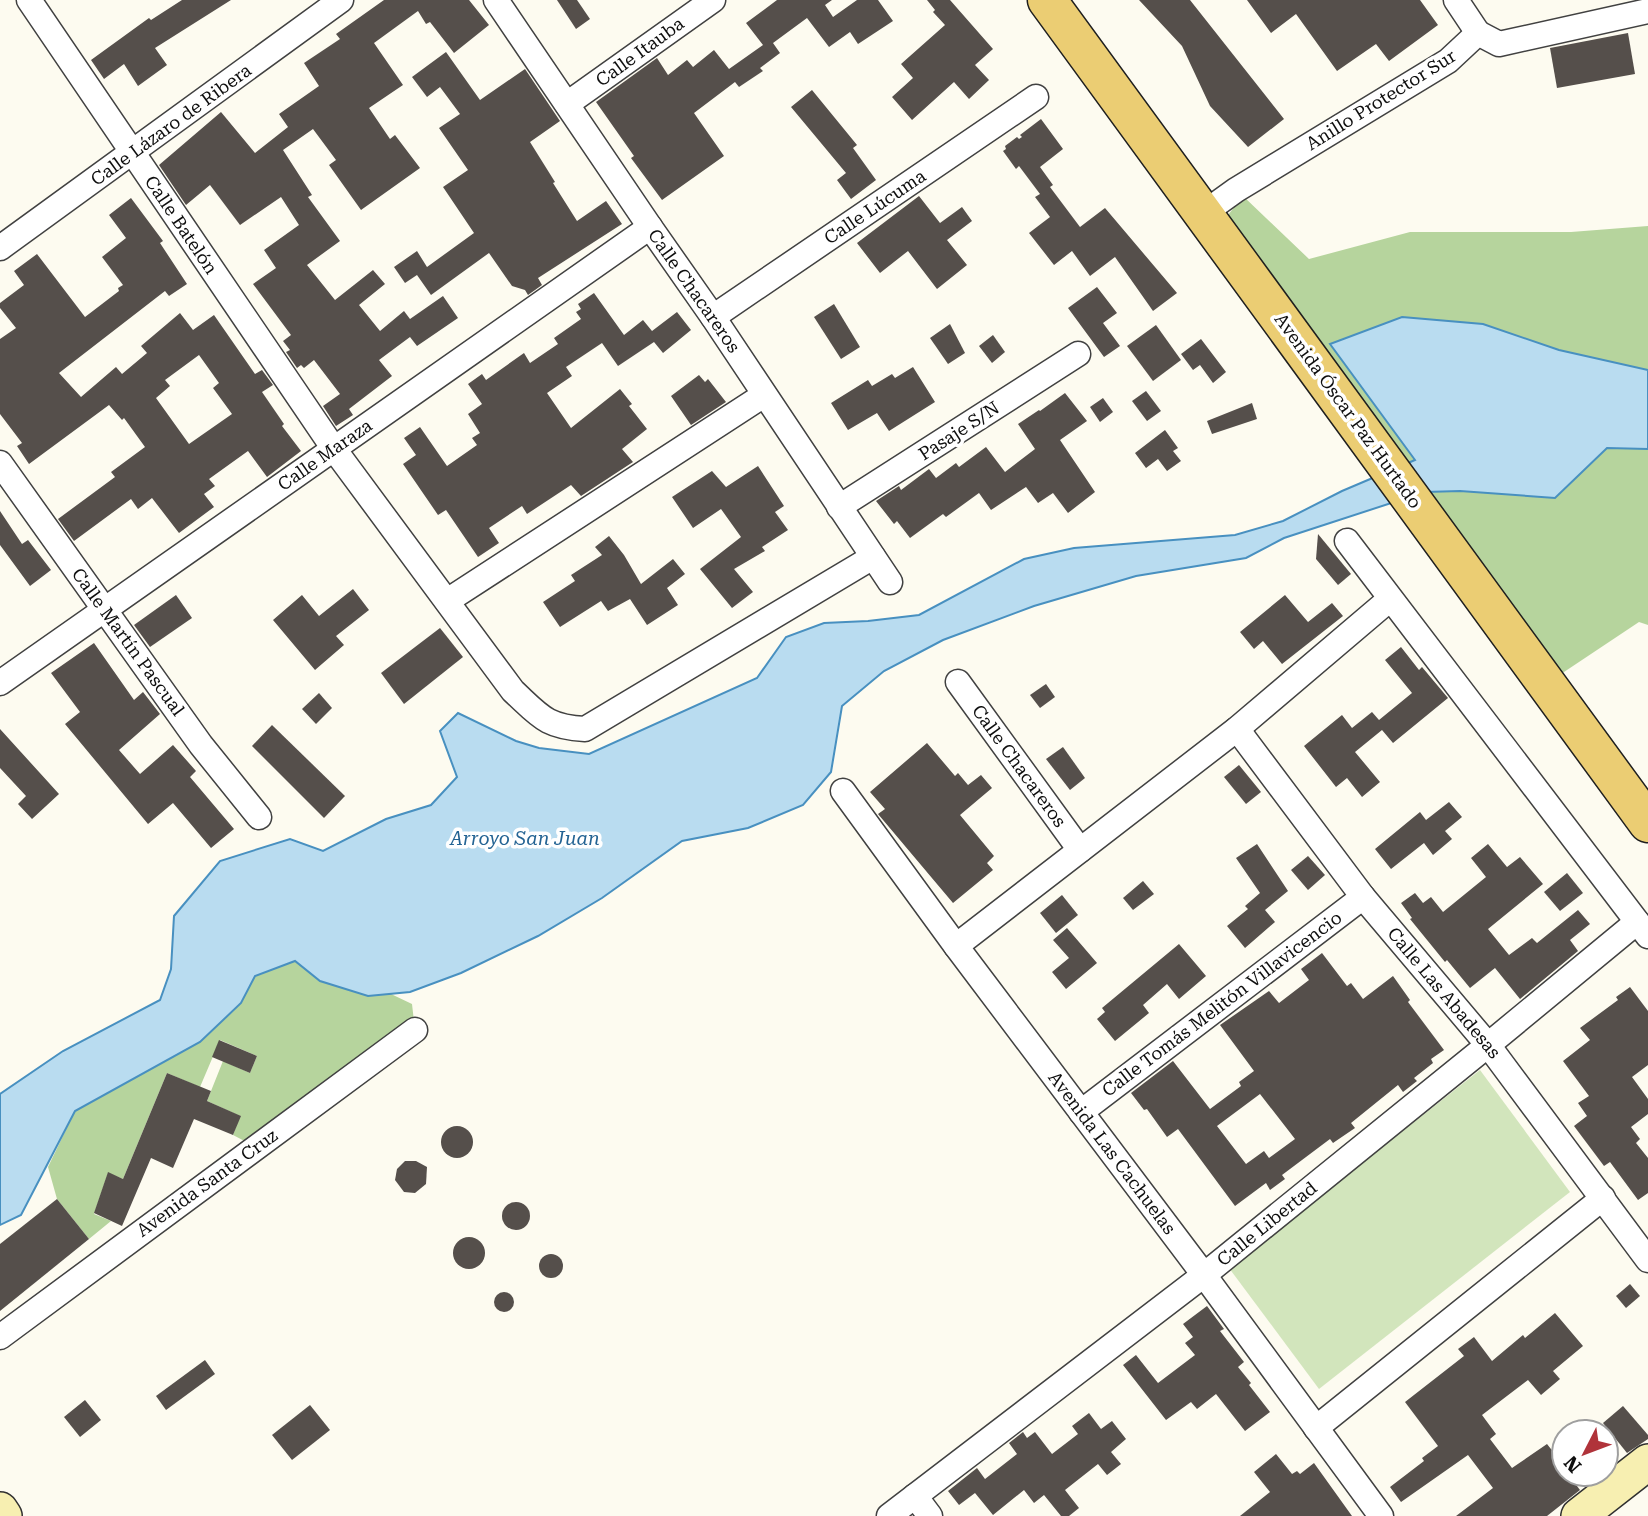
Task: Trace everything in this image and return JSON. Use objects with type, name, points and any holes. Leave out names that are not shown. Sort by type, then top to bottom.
[{"type":"main road","name":"Avenida Óscar Paz Hurtado","points":[[1047,0],[1648,823]]},
{"type":"main road","points":[[1579,1516],[1648,1462]]},
{"type":"main road","points":[[0,1510],[4,1516]]},
{"type":"street","name":"Calle Batelón","points":[[29,0],[334,449],[513,691],[545,721],[564,728],[585,729],[873,557]]},
{"type":"street","name":"Calle Lázaro de Ribera","points":[[0,248],[133,154],[341,0]]},
{"type":"street","name":"Calle Chacareros","points":[[496,0],[890,582]]},
{"type":"street","name":"Calle Itauba","points":[[567,104],[713,0]]},
{"type":"street","points":[[1456,0],[1478,33],[1499,44],[1648,11]]},
{"type":"street","name":"Anillo Protector Sur","points":[[1204,213],[1448,61],[1478,33]]},
{"type":"street","name":"Calle Lúcuma","points":[[713,317],[1036,97]]},
{"type":"street","name":"Calle Maraza","points":[[0,683],[650,227]]},
{"type":"street","name":"Pasaje S/N","points":[[839,508],[1078,354]]},
{"type":"street","points":[[447,601],[764,395]]},
{"type":"street","name":"Calle Martín Pascual","points":[[0,463],[201,745],[259,817]]},
{"type":"street","points":[[1347,541],[1642,929]]},
{"type":"street","points":[[956,946],[1237,729],[1390,599]]},
{"type":"street","name":"Calle Chacareros","points":[[958,681],[1080,850]]},
{"type":"street","name":"Calle Las Abadesas","points":[[1237,729],[1363,897],[1488,1045],[1648,1260]]},
{"type":"street","name":"Avenida Las Cachuelas","points":[[843,791],[1381,1516]]},
{"type":"street","name":"Calle Tomás Melitón Villavicencio","points":[[1080,1112],[1363,897]]},
{"type":"street","name":"Calle Libertad","points":[[889,1516],[1204,1275],[1488,1045],[1642,929]]},
{"type":"street","name":"Avenida Santa Cruz","points":[[0,1337],[415,1030]]},
{"type":"street","points":[[1316,1428],[1603,1198]]},
{"type":"street","points":[[915,1496],[930,1516]]},
{"type":"green space","points":[[1243,196],[1309,259],[1410,232],[1571,232],[1648,226],[1648,625],[1639,622],[1555,678],[1221,224]]},
{"type":"green space","points":[[295,961],[320,981],[368,996],[391,994],[412,1004],[415,1030],[256,1147],[233,1135],[240,1116],[207,1101],[223,1061],[250,1073],[257,1056],[220,1040],[200,1087],[167,1073],[123,1179],[108,1173],[94,1214],[111,1221],[89,1239],[57,1199],[48,1167],[75,1111],[200,1042],[241,1003],[255,976]]},
{"type":"green space","points":[[1480,1070],[1570,1192],[1319,1389],[1229,1268]]},
{"type":"water","name":"Arroyo San Juan","points":[[1402,317],[1483,324],[1559,350],[1648,370],[1648,449],[1607,448],[1555,498],[1460,491],[1425,492],[1284,538],[1246,558],[1136,576],[1034,606],[943,640],[884,671],[842,706],[831,772],[803,805],[748,828],[682,841],[602,898],[538,936],[461,973],[410,992],[368,996],[320,981],[295,961],[255,976],[241,1003],[200,1042],[75,1111],[21,1215],[0,1225],[0,1094],[63,1051],[160,1000],[171,969],[174,916],[220,861],[290,839],[323,851],[386,819],[431,805],[457,777],[440,731],[458,713],[516,741],[539,748],[589,754],[757,678],[786,637],[824,623],[919,615],[1024,559],[1074,548],[1235,535],[1283,521],[1342,491],[1415,460],[1330,344]]},
{"type":"building","points":[[182,0],[231,0],[155,48],[167,65],[138,86],[124,64],[104,79],[91,60],[149,18],[151,20]]},
{"type":"building","points":[[384,0],[469,0],[489,25],[454,53],[430,22],[426,24],[418,11],[374,43],[403,85],[369,108],[390,139],[395,135],[420,168],[361,210],[329,165],[336,160],[313,129],[283,150],[312,195],[308,197],[340,241],[307,265],[335,300],[373,270],[385,284],[359,305],[380,331],[404,311],[410,319],[443,296],[458,318],[417,346],[410,337],[379,360],[392,376],[349,409],[353,415],[336,426],[323,406],[340,394],[314,360],[304,368],[301,365],[297,368],[286,352],[290,350],[283,341],[291,335],[253,284],[276,268],[264,250],[299,225],[281,197],[240,225],[210,185],[186,205],[159,165],[221,112],[255,153],[288,127],[279,114],[319,86],[304,63],[340,39],[336,34]]},
{"type":"building","points":[[557,0],[577,0],[590,19],[576,29]]},
{"type":"building","points":[[777,0],[832,0],[825,5],[833,17],[857,0],[878,0],[893,21],[858,44],[850,32],[829,47],[807,18],[773,43],[780,53],[760,68],[763,71],[739,87],[735,82],[694,113],[724,156],[662,200],[631,158],[634,156],[596,102],[657,58],[668,75],[687,60],[693,67],[714,50],[729,69],[763,45],[746,23]]},
{"type":"building","points":[[927,0],[950,0],[993,49],[975,65],[989,80],[969,99],[954,82],[912,120],[892,97],[913,78],[901,64],[945,25],[933,12],[935,10]]},
{"type":"building","points":[[1139,0],[1190,0],[1284,119],[1248,147],[1210,106],[1182,46]]},
{"type":"building","points":[[1247,0],[1420,0],[1438,25],[1389,61],[1376,44],[1337,71],[1296,14],[1271,33]]},
{"type":"building","points":[[1628,33],[1635,74],[1557,88],[1550,48]]},
{"type":"building","points":[[446,52],[480,100],[525,69],[560,121],[530,142],[555,182],[553,183],[577,221],[606,201],[622,224],[538,278],[542,285],[528,295],[525,290],[512,286],[489,253],[431,295],[417,275],[405,283],[394,267],[417,251],[427,267],[474,233],[443,187],[468,170],[439,128],[460,114],[440,87],[427,97],[412,77]]},
{"type":"building","points":[[812,90],[857,145],[853,148],[876,180],[851,199],[837,180],[846,173],[791,107]]},
{"type":"building","points":[[1041,119],[1063,149],[1040,167],[1053,185],[1050,187],[1080,227],[1105,208],[1177,293],[1153,311],[1115,257],[1090,276],[1072,251],[1054,265],[1029,233],[1050,217],[1035,197],[1040,194],[1019,166],[1016,169],[1003,151],[1005,146],[1017,137],[1022,137],[1020,135]]},
{"type":"building","points":[[919,196],[940,223],[962,207],[972,221],[947,240],[967,265],[937,289],[908,251],[880,273],[857,243]]},
{"type":"building","points":[[131,198],[163,241],[160,243],[187,284],[169,296],[165,291],[59,373],[81,397],[116,367],[122,374],[147,353],[141,346],[180,313],[193,330],[214,315],[255,374],[262,370],[273,385],[262,392],[301,451],[267,477],[248,451],[209,479],[215,486],[204,494],[214,507],[179,533],[152,498],[138,509],[131,499],[74,541],[58,519],[115,477],[111,472],[145,447],[124,418],[122,420],[109,405],[29,464],[17,446],[22,443],[0,414],[0,339],[16,328],[0,308],[0,303],[24,285],[14,271],[37,254],[85,317],[119,291],[118,288],[123,285],[102,257],[126,238],[109,215]],"holes":[[[199,355],[219,383],[213,388],[232,414],[189,444],[156,398],[170,386],[165,380]]]},
{"type":"building","points":[[1097,287],[1117,313],[1103,323],[1120,346],[1104,357],[1068,308]]},
{"type":"building","points":[[594,293],[624,335],[643,320],[652,331],[677,312],[691,330],[663,353],[654,342],[618,366],[602,343],[566,367],[572,376],[547,393],[571,428],[620,389],[632,404],[629,406],[647,429],[622,449],[633,462],[581,496],[571,485],[527,514],[522,506],[489,528],[499,543],[478,557],[446,510],[438,515],[403,464],[416,455],[404,438],[420,427],[447,466],[477,445],[472,438],[480,433],[468,414],[482,404],[468,384],[482,374],[486,380],[524,353],[530,363],[558,344],[554,338],[581,319],[576,312],[581,309],[578,304]]},
{"type":"building","points":[[834,304],[860,347],[841,359],[814,317]]},
{"type":"building","points":[[950,324],[965,353],[948,364],[930,338]]},
{"type":"building","points":[[1156,325],[1181,360],[1153,381],[1127,346]]},
{"type":"building","points":[[993,335],[1005,352],[992,363],[979,346]]},
{"type":"building","points":[[1201,339],[1226,372],[1213,383],[1200,365],[1193,370],[1181,354]]},
{"type":"building","points":[[913,367],[935,402],[889,431],[877,413],[848,430],[831,403],[868,380],[872,386],[892,374],[895,378]]},
{"type":"building","points":[[699,375],[705,382],[708,379],[726,402],[691,425],[671,396]]},
{"type":"building","points":[[1146,391],[1161,411],[1147,421],[1132,401]]},
{"type":"building","points":[[1065,393],[1087,421],[1060,440],[1095,492],[1068,513],[1053,493],[1038,503],[1026,487],[991,510],[979,493],[910,538],[897,521],[894,524],[876,501],[899,486],[901,490],[929,469],[936,478],[956,463],[959,467],[986,447],[1005,472],[1035,449],[1018,424]]},
{"type":"building","points":[[1103,398],[1113,412],[1100,422],[1090,407]]},
{"type":"building","points":[[1252,403],[1257,419],[1212,434],[1207,421]]},
{"type":"building","points":[[1165,430],[1178,448],[1173,451],[1181,461],[1167,471],[1158,459],[1146,468],[1135,453]]},
{"type":"building","points":[[758,466],[784,506],[775,512],[788,530],[762,547],[765,551],[734,569],[753,592],[732,608],[700,569],[741,537],[721,509],[693,528],[672,497],[712,471],[726,487]]},
{"type":"building","points":[[0,511],[22,544],[28,540],[51,570],[30,586],[0,545]]},
{"type":"building","points":[[1318,534],[1351,574],[1338,585],[1316,559]]},
{"type":"building","points":[[609,536],[641,584],[673,559],[685,574],[667,588],[678,605],[647,625],[630,599],[608,611],[601,601],[560,627],[543,602],[575,581],[571,575],[602,555],[595,547]]},
{"type":"building","points":[[353,589],[369,610],[336,636],[344,645],[315,670],[273,620],[302,595],[319,616]]},
{"type":"building","points":[[176,595],[192,618],[150,647],[134,625]]},
{"type":"building","points":[[1285,595],[1308,622],[1332,603],[1343,616],[1282,664],[1263,641],[1254,649],[1240,632]]},
{"type":"building","points":[[440,628],[463,657],[404,704],[381,673]]},
{"type":"building","points":[[94,643],[134,700],[143,692],[160,714],[119,750],[140,774],[173,745],[196,771],[190,777],[234,829],[211,848],[173,803],[148,824],[65,724],[80,712],[51,673]]},
{"type":"building","points":[[1401,647],[1419,670],[1422,667],[1448,698],[1393,743],[1382,730],[1355,752],[1380,782],[1362,797],[1347,778],[1336,787],[1304,746],[1342,715],[1352,728],[1372,712],[1379,720],[1412,693],[1385,660]]},
{"type":"building","points":[[1046,684],[1055,697],[1040,708],[1030,695]]},
{"type":"building","points":[[319,693],[332,708],[316,724],[302,709]]},
{"type":"building","points":[[272,725],[345,796],[324,818],[252,746]]},
{"type":"building","points":[[0,729],[59,794],[32,819],[18,804],[26,796],[0,768]]},
{"type":"building","points":[[927,743],[955,776],[958,773],[968,785],[981,775],[992,788],[960,815],[994,856],[987,863],[993,870],[953,903],[878,814],[885,809],[870,792]]},
{"type":"building","points":[[1063,747],[1085,778],[1070,790],[1046,759]]},
{"type":"building","points":[[1239,765],[1261,792],[1246,804],[1224,777]]},
{"type":"building","points":[[1449,802],[1462,817],[1445,831],[1452,839],[1433,855],[1424,843],[1391,869],[1375,849],[1420,812],[1426,820]]},
{"type":"building","points":[[1257,844],[1288,891],[1265,910],[1275,922],[1245,948],[1227,926],[1248,909],[1245,906],[1260,893],[1236,858]]},
{"type":"building","points":[[1488,844],[1507,867],[1520,857],[1543,884],[1488,929],[1509,955],[1532,938],[1537,943],[1578,910],[1590,924],[1570,940],[1578,951],[1520,999],[1495,968],[1470,988],[1410,919],[1412,918],[1401,903],[1415,893],[1423,903],[1431,897],[1443,912],[1486,877],[1471,858]]},
{"type":"building","points":[[1308,856],[1325,875],[1308,890],[1291,870]]},
{"type":"building","points":[[1567,873],[1583,893],[1560,911],[1544,892]]},
{"type":"building","points":[[1143,881],[1154,894],[1133,910],[1123,898]]},
{"type":"building","points":[[1062,895],[1078,915],[1056,933],[1040,913]]},
{"type":"building","points":[[1067,928],[1097,963],[1066,989],[1052,972],[1069,958],[1053,940]]},
{"type":"building","points":[[1179,944],[1206,976],[1179,999],[1167,984],[1143,1005],[1149,1013],[1115,1041],[1097,1019],[1105,1012],[1102,1008]]},
{"type":"building","points":[[1322,953],[1347,986],[1351,983],[1363,999],[1393,976],[1410,1000],[1408,1002],[1444,1050],[1431,1059],[1433,1063],[1414,1078],[1417,1081],[1403,1092],[1398,1085],[1351,1123],[1355,1128],[1333,1143],[1330,1139],[1282,1175],[1285,1179],[1270,1190],[1266,1183],[1235,1206],[1178,1129],[1167,1137],[1147,1109],[1144,1110],[1131,1093],[1173,1061],[1210,1109],[1241,1086],[1239,1082],[1254,1071],[1220,1025],[1269,991],[1279,1003],[1309,980],[1301,969]],"holes":[[[1260,1094],[1295,1139],[1269,1158],[1264,1151],[1246,1164],[1217,1126]]]},
{"type":"building","points":[[1630,987],[1648,1011],[1648,1065],[1632,1077],[1648,1099],[1648,1114],[1631,1127],[1640,1139],[1636,1143],[1648,1158],[1648,1193],[1638,1200],[1610,1162],[1604,1166],[1574,1126],[1587,1116],[1578,1103],[1589,1096],[1563,1061],[1590,1040],[1580,1028],[1618,1000],[1616,997]]},
{"type":"building","points":[[219,1040],[257,1056],[250,1073],[212,1057]]},
{"type":"building","points":[[167,1073],[211,1091],[207,1101],[241,1116],[233,1135],[194,1119],[173,1168],[151,1158],[122,1226],[94,1213],[108,1172],[123,1179]]},
{"type":"building","points":[[457,1126],[468,1131],[473,1142],[468,1153],[457,1158],[446,1153],[441,1142],[446,1131]]},
{"type":"building","points":[[405,1161],[416,1161],[427,1167],[426,1184],[415,1193],[404,1192],[395,1180],[397,1169]]},
{"type":"building","points":[[57,1199],[89,1239],[0,1311],[0,1244]]},
{"type":"building","points":[[516,1202],[526,1206],[530,1216],[526,1226],[516,1230],[506,1226],[502,1216],[506,1206]]},
{"type":"building","points":[[469,1237],[481,1241],[485,1253],[481,1265],[469,1269],[457,1265],[453,1253],[457,1241]]},
{"type":"building","points":[[551,1254],[562,1261],[563,1266],[556,1277],[551,1278],[540,1271],[539,1266],[546,1255]]},
{"type":"building","points":[[1630,1284],[1640,1296],[1626,1308],[1616,1296]]},
{"type":"building","points":[[500,1292],[508,1292],[514,1302],[508,1312],[500,1312],[494,1306],[494,1298]]},
{"type":"building","points":[[1207,1306],[1224,1329],[1220,1331],[1244,1362],[1238,1367],[1270,1412],[1245,1431],[1216,1394],[1197,1409],[1191,1402],[1166,1420],[1123,1365],[1136,1355],[1158,1383],[1195,1355],[1185,1343],[1193,1337],[1183,1324]]},
{"type":"building","points":[[1555,1313],[1583,1346],[1553,1371],[1560,1379],[1541,1395],[1528,1380],[1482,1415],[1496,1434],[1490,1439],[1512,1468],[1547,1444],[1550,1448],[1550,1488],[1580,1490],[1547,1516],[1456,1516],[1493,1488],[1468,1455],[1401,1502],[1390,1487],[1424,1461],[1422,1458],[1438,1446],[1405,1402],[1464,1356],[1458,1349],[1474,1337],[1492,1361],[1523,1335],[1525,1338]]},
{"type":"building","points":[[205,1360],[215,1374],[166,1410],[156,1396]]},
{"type":"building","points":[[85,1400],[101,1420],[80,1437],[64,1417]]},
{"type":"building","points":[[310,1405],[330,1430],[292,1460],[272,1435]]},
{"type":"building","points":[[1623,1406],[1648,1435],[1648,1439],[1627,1453],[1620,1444],[1620,1418],[1609,1418]]},
{"type":"building","points":[[1089,1413],[1101,1429],[1112,1421],[1126,1439],[1111,1452],[1121,1464],[1107,1475],[1098,1464],[1065,1490],[1079,1508],[1069,1516],[1061,1516],[1044,1495],[1034,1503],[1024,1490],[993,1515],[975,1493],[959,1505],[948,1491],[977,1468],[985,1479],[1017,1454],[1009,1443],[1023,1432],[1027,1438],[1035,1432],[1052,1454],[1078,1434],[1072,1426]]},
{"type":"building","points":[[1276,1454],[1292,1474],[1297,1471],[1300,1474],[1314,1463],[1352,1516],[1240,1516],[1270,1492],[1254,1472]]}]
